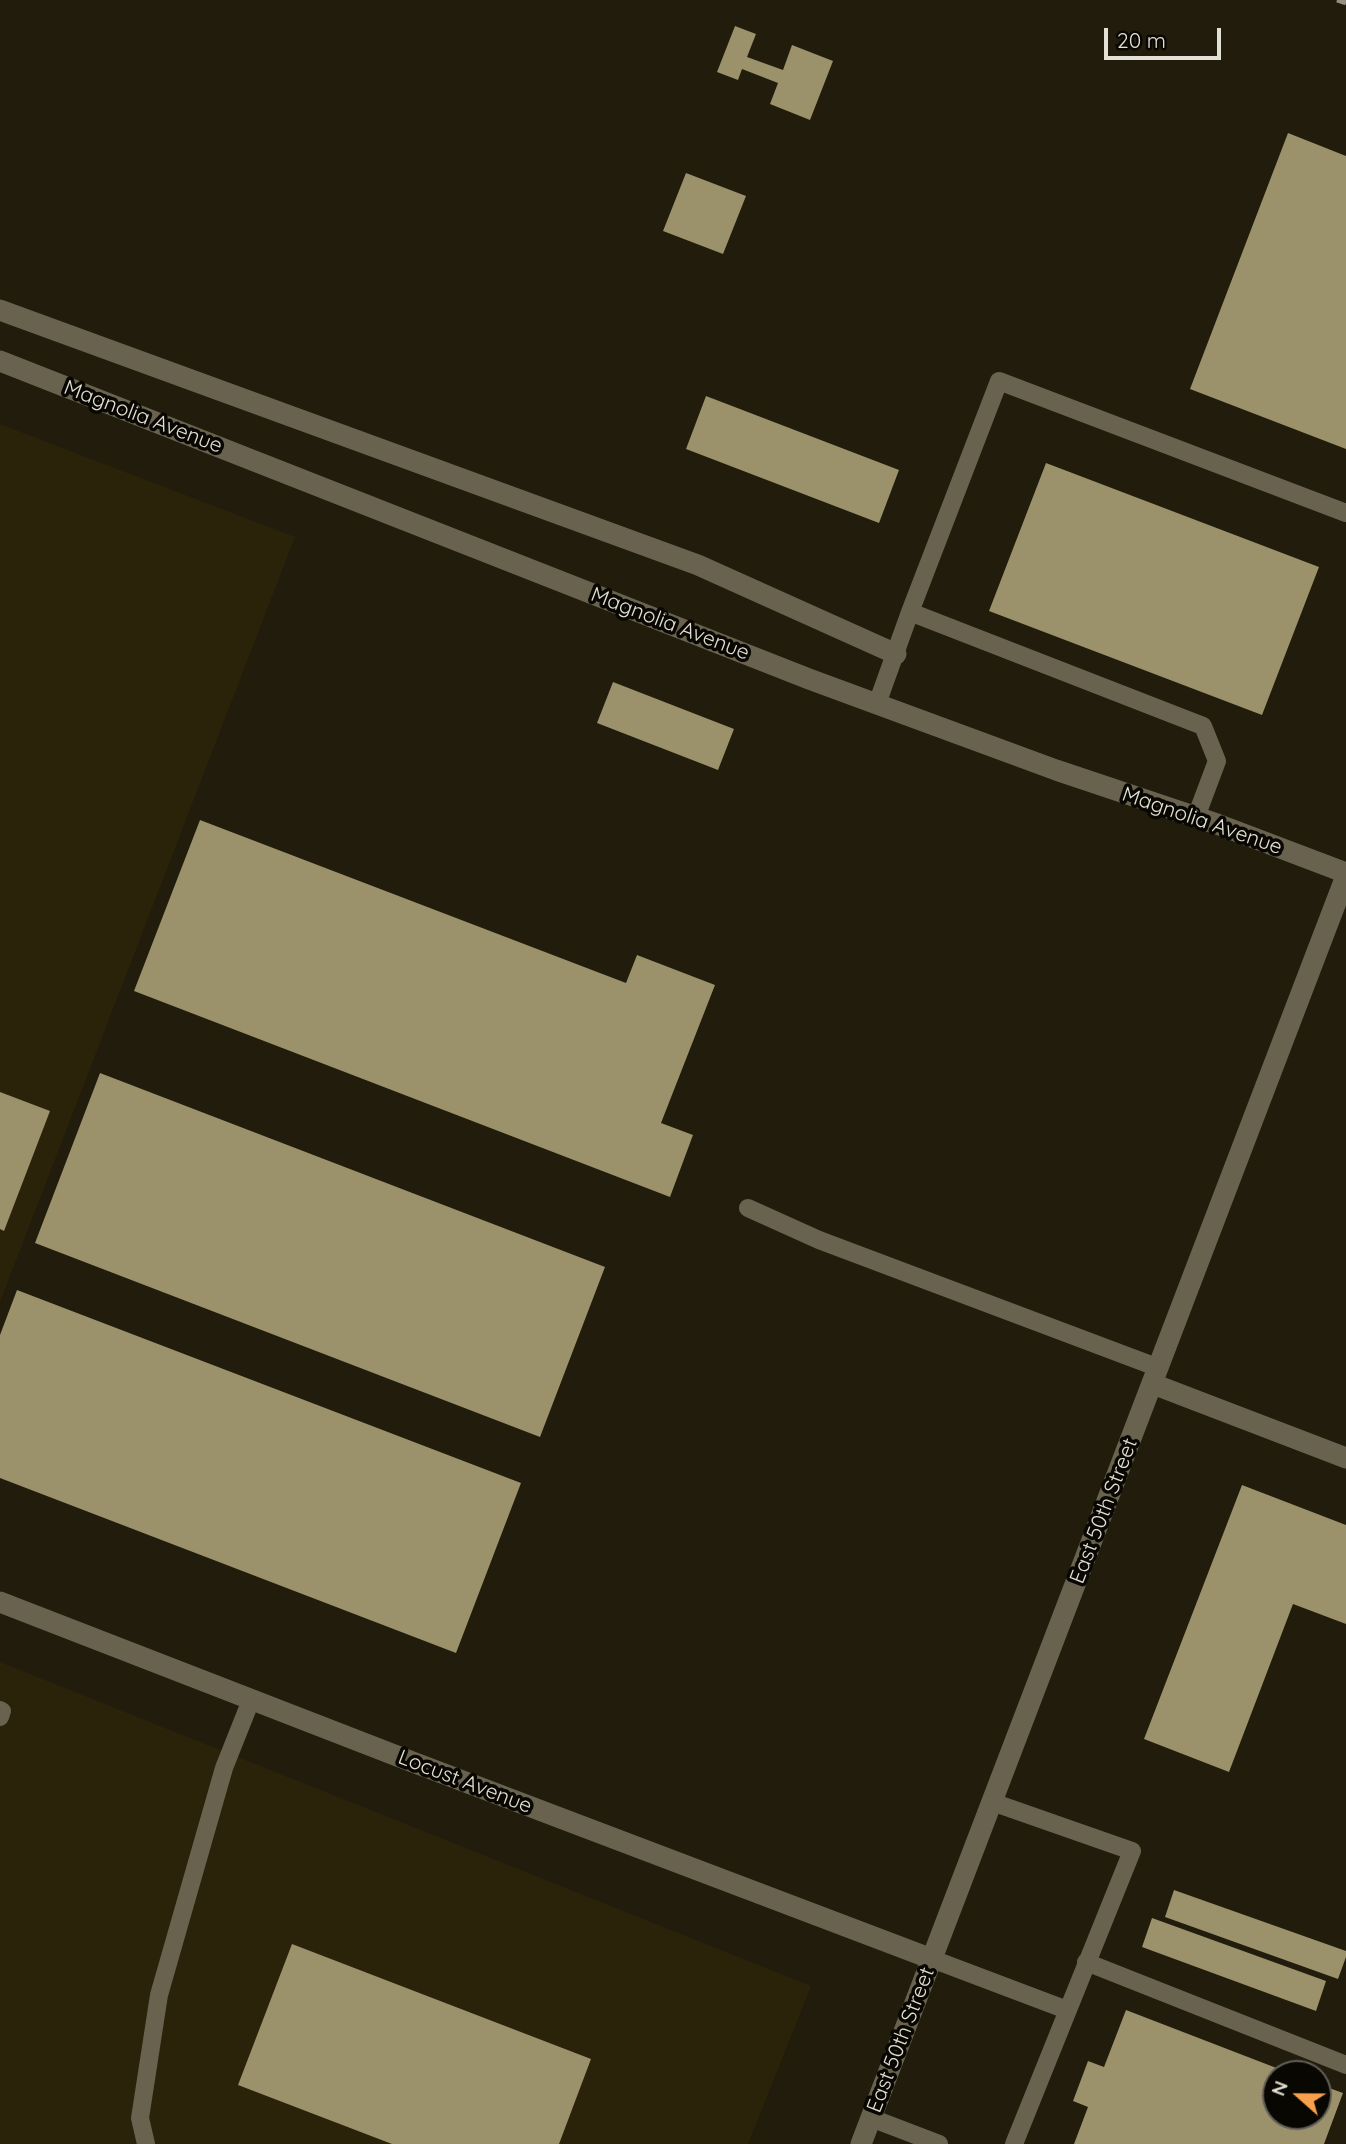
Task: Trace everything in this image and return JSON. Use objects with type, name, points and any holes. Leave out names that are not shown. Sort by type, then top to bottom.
[{"type":"street","points":[[0,310],[698,565],[896,653]]},
{"type":"street","name":"Magnolia Avenue","points":[[0,361],[877,704],[1056,770],[1196,817],[1346,875]]},
{"type":"street","name":"East 50th Street","points":[[861,2144],[1346,875]]},
{"type":"street","points":[[1156,1376],[1346,1458]]},
{"type":"street","name":"Locust Avenue","points":[[0,1602],[932,1959]]},
{"type":"lane","points":[[877,704],[999,381],[1346,513]]},
{"type":"lane","points":[[910,612],[1203,726],[1217,761],[1196,817]]},
{"type":"lane","points":[[748,1208],[820,1240],[1156,1376]]},
{"type":"lane","points":[[146,2144],[140,2118],[159,1995],[224,1768],[251,1700]]},
{"type":"lane","points":[[0,1710],[0,1717]]},
{"type":"lane","points":[[992,1802],[1132,1851],[1014,2144]]},
{"type":"lane","points":[[932,1959],[1067,2010]]},
{"type":"lane","points":[[1086,1962],[1346,2065]]},
{"type":"lane","points":[[871,2118],[939,2144]]},
{"type":"shaded area","points":[[0,424],[295,537],[0,1302]]},
{"type":"shaded area","points":[[0,1662],[811,1986],[748,2144],[0,2144]]},
{"type":"building","points":[[735,26],[756,34],[747,57],[783,70],[792,45],[833,61],[810,120],[770,104],[778,83],[742,69],[738,80],[717,72]]},
{"type":"building","points":[[1288,133],[1346,156],[1346,449],[1190,389]]},
{"type":"building","points":[[686,173],[746,196],[723,254],[663,231]]},
{"type":"building","points":[[706,396],[899,470],[879,523],[686,449]]},
{"type":"building","points":[[1046,463],[1319,567],[1262,715],[989,611]]},
{"type":"building","points":[[613,682],[734,729],[718,770],[597,723]]},
{"type":"building","points":[[200,820],[626,983],[637,955],[715,985],[661,1123],[693,1135],[670,1197],[134,991]]},
{"type":"building","points":[[100,1073],[605,1267],[540,1437],[35,1243]]},
{"type":"building","points":[[0,1092],[50,1111],[4,1231],[0,1229]]},
{"type":"building","points":[[17,1290],[521,1483],[456,1653],[0,1478],[0,1335]]},
{"type":"building","points":[[1242,1485],[1346,1525],[1346,1624],[1293,1604],[1229,1772],[1144,1739]]},
{"type":"building","points":[[1174,1890],[1346,1951],[1338,1979],[1165,1917]]},
{"type":"building","points":[[1152,1918],[1326,1981],[1316,2011],[1142,1947]]},
{"type":"building","points":[[292,1944],[591,2059],[559,2144],[392,2144],[238,2085]]},
{"type":"building","points":[[1126,2010],[1262,2062],[1262,2130],[1329,2130],[1324,2144],[1074,2144],[1088,2107],[1073,2101],[1088,2061],[1104,2067]]},
{"type":"building","points":[[1332,2089],[1343,2093],[1332,2123]]},
{"type":"railway","points":[[1337,0],[1346,3]]}]
